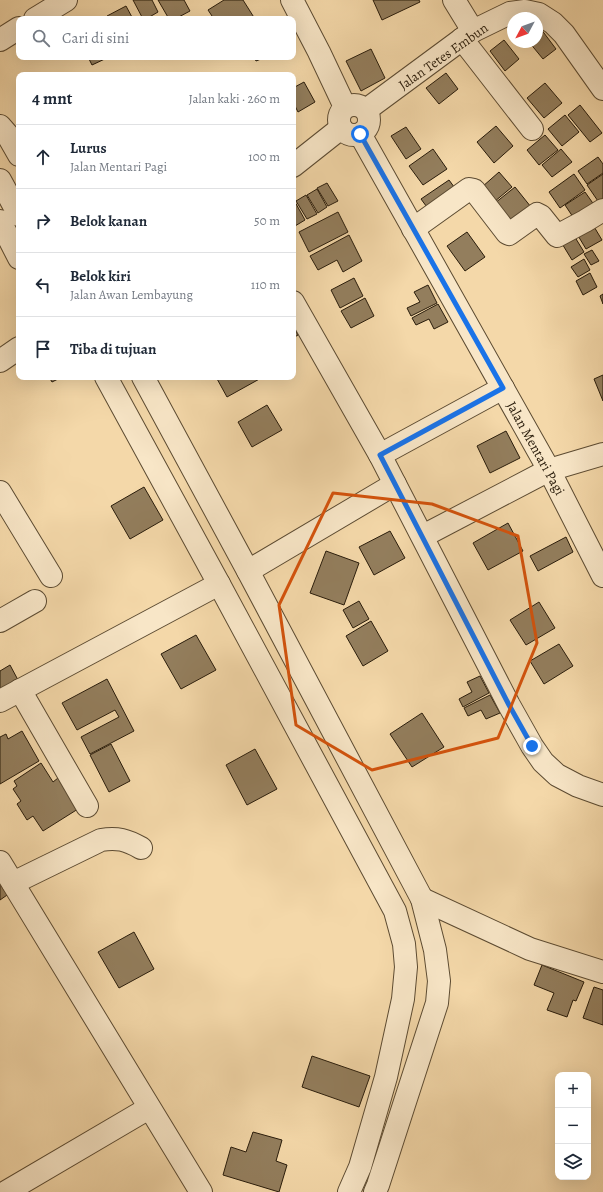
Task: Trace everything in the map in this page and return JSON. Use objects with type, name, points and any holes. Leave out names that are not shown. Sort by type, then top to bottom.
[{"type":"street","points":[[40,16],[66,0]]},
{"type":"street","points":[[292,0],[319,52],[356,109],[369,116],[369,123],[366,130],[351,131],[296,164]]},
{"type":"street","points":[[454,0],[468,35],[532,129]]},
{"type":"street","name":"Jalan Tetes Embun","points":[[356,109],[468,35],[510,13],[525,11],[539,14],[554,23],[564,34],[603,89]]},
{"type":"street","points":[[0,40],[16,30]]},
{"type":"street","points":[[0,126],[7,134],[16,150]]},
{"type":"street","name":"Jalan Mentari Pagi","points":[[351,131],[413,229],[549,470],[603,576]]},
{"type":"street","points":[[0,180],[16,210]]},
{"type":"street","points":[[413,229],[469,189],[474,190],[507,233],[510,234],[537,214],[541,216],[557,236],[603,210]]},
{"type":"street","points":[[0,221],[16,252]]},
{"type":"street","points":[[296,307],[380,455],[509,705],[532,746],[543,762],[556,774],[578,786],[603,795]]},
{"type":"street","points":[[0,361],[16,350]]},
{"type":"street","points":[[108,380],[395,911],[404,944],[406,967],[403,999],[386,1076],[360,1167],[349,1192]]},
{"type":"street","points":[[145,380],[422,899],[436,950],[439,981],[437,1003],[375,1192]]},
{"type":"street","points":[[380,455],[503,388]]},
{"type":"street","points":[[423,536],[549,470],[603,454]]},
{"type":"street","points":[[248,572],[395,484]]},
{"type":"street","points":[[0,492],[51,576]]},
{"type":"street","points":[[0,701],[219,585],[237,592],[247,586],[248,572]]},
{"type":"street","points":[[0,621],[34,601]]},
{"type":"street","points":[[20,690],[87,806]]},
{"type":"street","points":[[12,883],[101,840],[112,838],[131,842],[141,848]]},
{"type":"street","points":[[0,862],[201,1192]]},
{"type":"street","points":[[422,899],[530,949],[603,972]]},
{"type":"street","points":[[4,1187],[149,1108]]},
{"type":"highlighted area","points":[[333,493],[432,504],[518,536],[537,643],[498,738],[372,770],[296,725],[279,605]]},
{"type":"building","points":[[133,0],[152,0],[158,12],[151,16],[141,16]]},
{"type":"building","points":[[158,0],[184,0],[190,11],[181,16],[167,16]]},
{"type":"building","points":[[224,0],[243,0],[253,16],[212,16],[208,10]]},
{"type":"building","points":[[373,0],[419,0],[420,2],[382,20]]},
{"type":"building","points":[[126,6],[131,16],[107,16]]},
{"type":"building","points":[[543,32],[556,49],[543,59],[534,48],[543,48]]},
{"type":"building","points":[[504,40],[507,44],[507,48],[510,48],[519,59],[505,71],[490,51]]},
{"type":"building","points":[[371,49],[385,78],[361,91],[346,61]]},
{"type":"building","points":[[90,60],[103,60],[92,65]]},
{"type":"building","points":[[446,73],[458,89],[439,104],[426,88]]},
{"type":"building","points":[[304,82],[315,102],[298,112],[296,108],[296,86]]},
{"type":"building","points":[[545,83],[562,103],[544,118],[527,98]]},
{"type":"building","points":[[580,105],[602,133],[590,142],[568,115]]},
{"type":"building","points":[[565,115],[579,132],[562,146],[548,129]]},
{"type":"building","points":[[496,126],[513,146],[494,163],[477,142]]},
{"type":"building","points":[[406,127],[421,149],[406,159],[391,136]]},
{"type":"building","points":[[545,135],[558,150],[539,165],[527,150]]},
{"type":"building","points":[[433,149],[447,169],[423,185],[409,166]]},
{"type":"building","points":[[561,149],[572,162],[552,177],[542,165]]},
{"type":"building","points":[[598,157],[603,164],[603,173],[587,184],[578,171]]},
{"type":"building","points":[[499,172],[512,187],[494,202],[482,187]]},
{"type":"building","points":[[574,174],[585,190],[560,208],[549,192]]},
{"type":"building","points":[[603,174],[603,207],[602,207],[587,185]]},
{"type":"building","points":[[449,180],[460,195],[432,214],[421,199]]},
{"type":"building","points":[[327,183],[338,201],[328,206],[317,188]]},
{"type":"building","points":[[515,187],[535,212],[516,227],[490,207]]},
{"type":"building","points":[[317,189],[327,207],[318,213],[307,195]]},
{"type":"building","points":[[585,192],[597,209],[577,223],[565,205]]},
{"type":"building","points":[[306,195],[317,214],[307,219],[296,201]]},
{"type":"building","points":[[296,204],[305,220],[296,225]]},
{"type":"building","points":[[338,212],[348,232],[309,252],[299,232]]},
{"type":"building","points":[[593,225],[602,240],[586,249],[577,234]]},
{"type":"building","points":[[467,232],[485,257],[465,271],[447,246]]},
{"type":"building","points":[[573,234],[584,252],[572,260],[561,242]]},
{"type":"building","points":[[349,235],[362,261],[343,272],[337,260],[318,270],[310,256]]},
{"type":"building","points":[[592,250],[599,261],[591,265],[584,254]]},
{"type":"building","points":[[584,259],[590,270],[578,277],[571,267]]},
{"type":"building","points":[[590,273],[597,287],[583,295],[576,281]]},
{"type":"building","points":[[354,278],[363,296],[340,308],[331,290]]},
{"type":"building","points":[[428,285],[437,303],[411,316],[407,308],[420,302],[414,292]]},
{"type":"building","points":[[603,294],[603,304],[600,296]]},
{"type":"building","points":[[365,298],[374,316],[351,328],[341,311]]},
{"type":"building","points":[[438,304],[448,322],[434,329],[429,319],[416,325],[412,318]]},
{"type":"building","points":[[603,375],[603,401],[594,379]]},
{"type":"building","points":[[218,380],[258,380],[227,397]]},
{"type":"building","points":[[267,405],[282,430],[252,447],[238,422]]},
{"type":"building","points":[[506,431],[520,458],[490,473],[477,446]]},
{"type":"building","points":[[144,487],[163,520],[130,539],[111,506]]},
{"type":"building","points":[[508,523],[523,551],[488,570],[473,543]]},
{"type":"building","points":[[390,531],[405,558],[374,575],[359,547]]},
{"type":"building","points":[[566,537],[573,552],[538,571],[530,556]]},
{"type":"building","points":[[326,551],[359,563],[344,605],[310,593]]},
{"type":"building","points":[[359,601],[369,619],[353,628],[343,610]]},
{"type":"building","points":[[539,602],[555,628],[526,645],[510,620]]},
{"type":"building","points":[[371,621],[388,651],[363,666],[346,636]]},
{"type":"building","points":[[196,635],[216,670],[181,689],[161,654]]},
{"type":"building","points":[[559,644],[573,666],[544,684],[530,661]]},
{"type":"building","points":[[10,665],[18,680],[0,689],[0,671]]},
{"type":"building","points":[[480,676],[489,693],[463,707],[459,699],[472,692],[467,682]]},
{"type":"building","points":[[107,679],[134,731],[90,754],[81,737],[119,717],[115,710],[77,730],[62,703]]},
{"type":"building","points":[[490,695],[500,713],[486,719],[481,710],[468,716],[464,708]]},
{"type":"building","points":[[422,713],[444,747],[412,767],[390,734]]},
{"type":"building","points":[[22,731],[39,761],[0,784],[0,737],[6,734],[8,739]]},
{"type":"building","points":[[111,744],[130,781],[109,792],[90,755]]},
{"type":"building","points":[[255,749],[277,789],[247,805],[226,765]]},
{"type":"building","points":[[41,763],[53,782],[58,778],[78,809],[43,831],[33,816],[27,820],[17,804],[21,801],[13,789],[17,786],[14,781]]},
{"type":"building","points":[[0,878],[10,893],[0,900]]},
{"type":"building","points":[[134,932],[154,969],[119,988],[98,952]]},
{"type":"building","points":[[542,965],[584,982],[576,1001],[573,1000],[567,1017],[547,1010],[554,993],[534,985]]},
{"type":"building","points":[[594,987],[603,990],[603,1025],[583,1018]]},
{"type":"building","points":[[312,1056],[370,1076],[359,1107],[302,1087]]},
{"type":"building","points":[[253,1132],[282,1140],[276,1161],[287,1165],[279,1192],[223,1175],[231,1147],[246,1152]]},
{"type":"route","points":[[360,134],[503,388],[380,455],[509,705],[532,746]]}]
